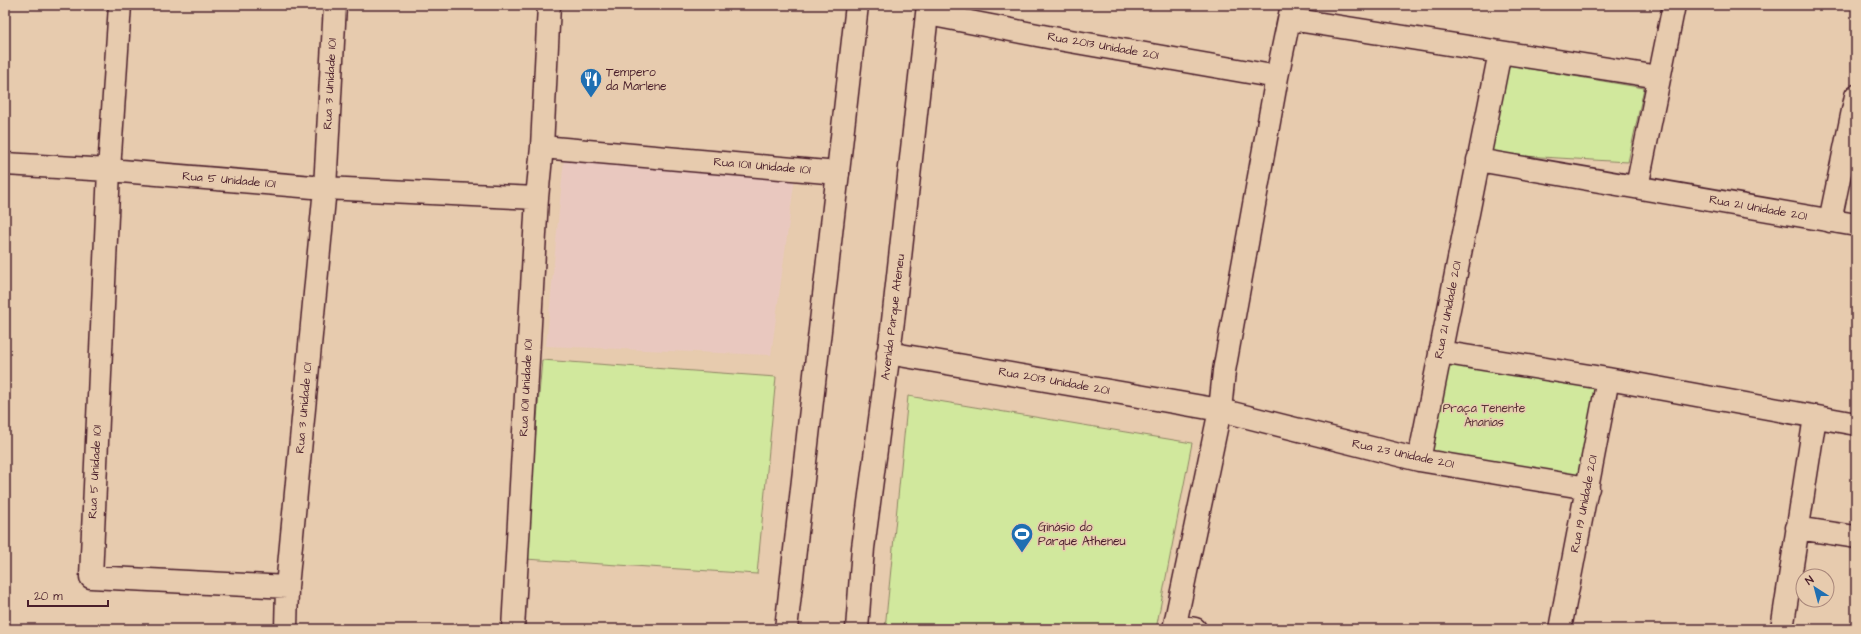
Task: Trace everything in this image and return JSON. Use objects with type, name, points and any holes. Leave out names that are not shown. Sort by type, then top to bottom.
[{"type":"street","name":"Rua 5 Unidade 101","points":[[120,5],[109,170],[91,577],[287,587]]},
{"type":"street","name":"Rua 3 Unidade 101","points":[[286,629],[287,587],[325,188],[335,5]]},
{"type":"street","name":"Rua 1011 Unidade 101","points":[[513,629],[549,5]]},
{"type":"street","points":[[786,629],[857,5]]},
{"type":"street","points":[[1637,187],[1674,5]]},
{"type":"street","name":"Rua 2013 Unidade 201","points":[[928,9],[1053,38],[1277,77]]},
{"type":"street","name":"Avenida Parque Ateneu","points":[[857,629],[863,548],[888,353],[928,9]]},
{"type":"street","points":[[1181,628],[1220,410],[1224,371],[1277,77],[1291,12],[1500,52],[1659,77]]},
{"type":"street","name":"Rua 21 Unidade 201","points":[[1419,460],[1500,52]]},
{"type":"street","points":[[1830,220],[1855,109]]},
{"type":"street","name":"Rua 1011 Unidade 101","points":[[542,147],[838,173]]},
{"type":"street","name":"Rua 21 Unidade 201","points":[[1478,160],[1856,225]]},
{"type":"street","points":[[5,164],[109,170]]},
{"type":"street","name":"Rua 5 Unidade 101","points":[[109,170],[325,188]]},
{"type":"street","points":[[325,188],[537,198]]},
{"type":"street","points":[[1440,352],[1608,379],[1856,424]]},
{"type":"street","name":"Rua 2013 Unidade 201","points":[[888,353],[1220,410]]},
{"type":"street","name":"Rua 19 Unidade 201","points":[[1560,629],[1608,379]]},
{"type":"street","name":"Rua 23 Unidade 201","points":[[1220,410],[1419,460],[1588,488]]},
{"type":"street","points":[[1782,629],[1815,417]]},
{"type":"street","points":[[1797,528],[1856,537]]},
{"type":"shaded area","points":[[564,159],[795,177],[771,355],[546,346]]},
{"type":"green space","points":[[1508,65],[1644,88],[1628,162],[1488,154]]},
{"type":"green space","name":"Praça Tenente Ananias","points":[[1445,358],[1597,388],[1580,481],[1426,454]]},
{"type":"green space","points":[[542,360],[776,377],[757,574],[525,559]]},
{"type":"green space","points":[[908,396],[1192,443],[1156,629],[885,629]]},
{"type":"place","name":"Tempero da Marlene","points":[[591,98]]},
{"type":"place","name":"Ginásio do Parque Atheneu","points":[[1022,554]]}]
